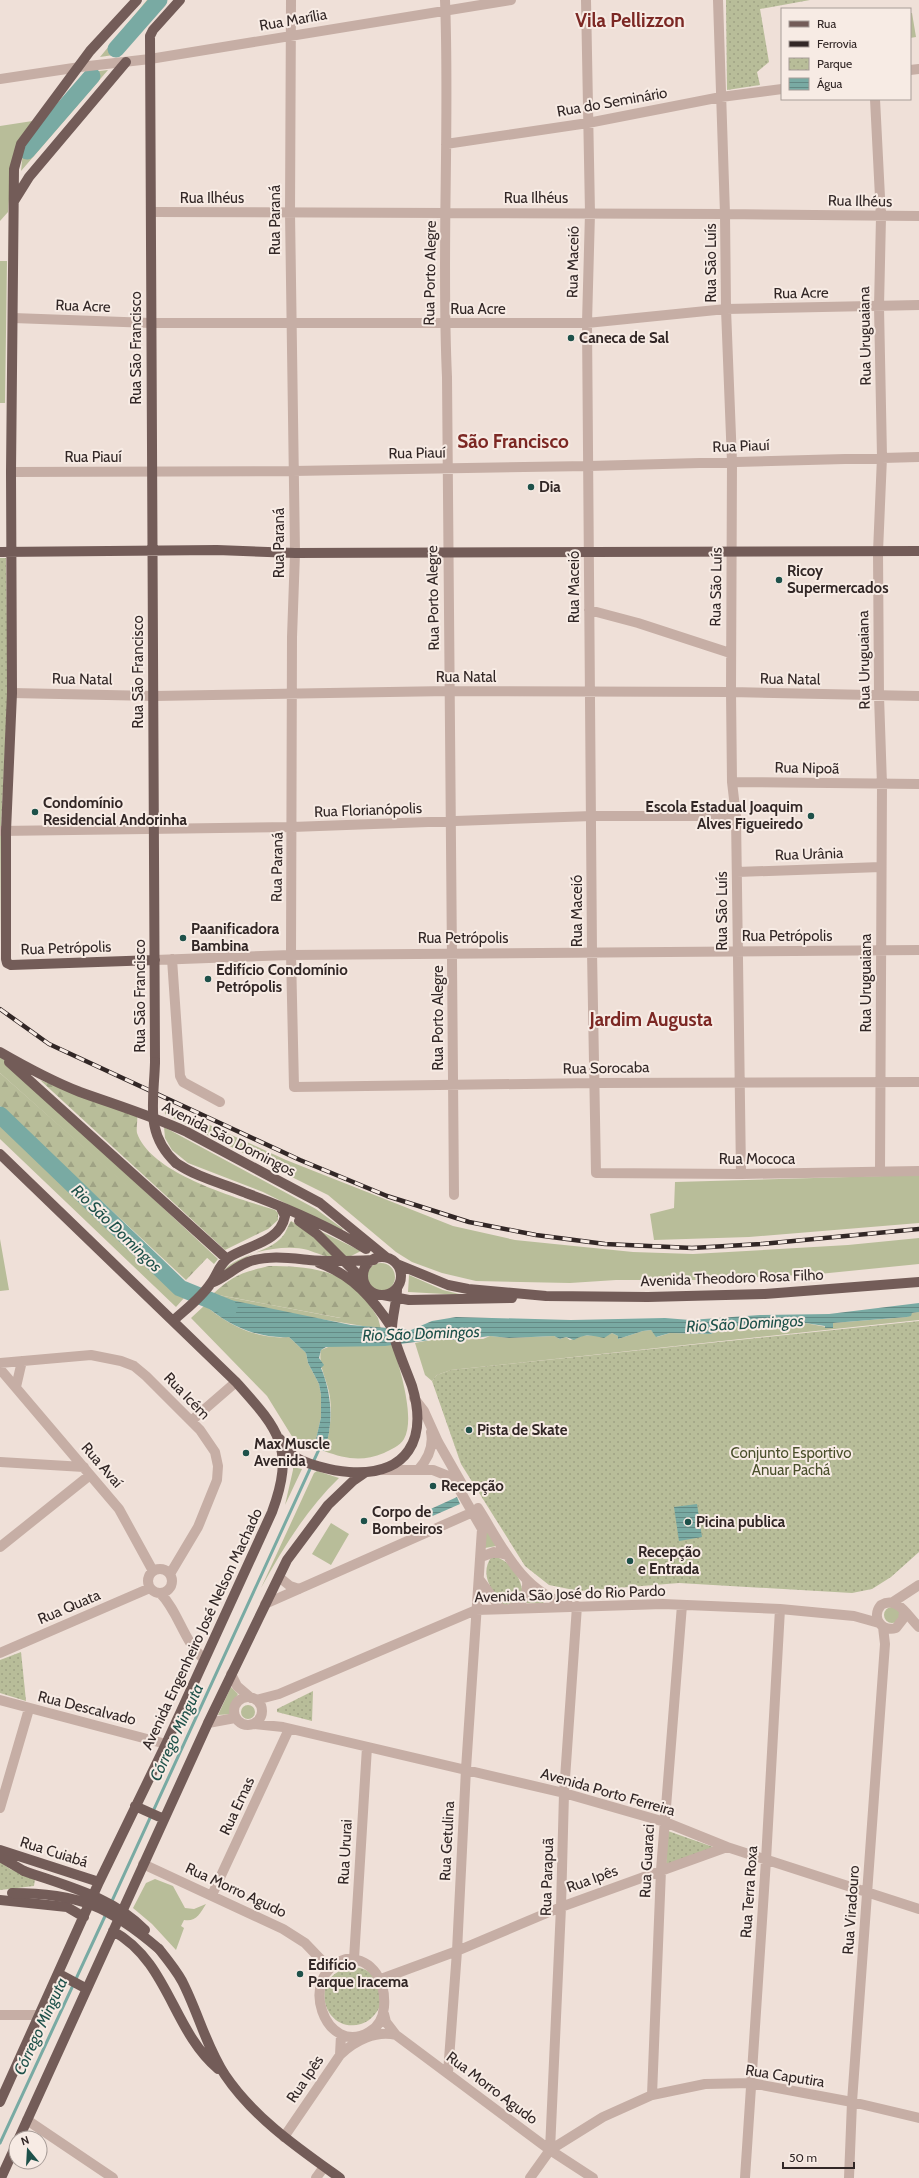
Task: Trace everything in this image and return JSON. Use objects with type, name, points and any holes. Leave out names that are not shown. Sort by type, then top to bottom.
[{"type":"main road","points":[[3,831],[12,693],[11,472],[14,169],[21,144],[80,67],[90,51],[137,0]]},
{"type":"main road","name":"Rua São Francisco","points":[[180,0],[151,32],[150,59],[155,960],[154,1132],[166,1154],[176,1163],[205,1179],[246,1193],[296,1213],[358,1244],[380,1258]]},
{"type":"main road","points":[[14,201],[29,177],[126,62]]},
{"type":"main road","points":[[0,552],[152,552],[218,550],[295,553],[919,551]]},
{"type":"main road","name":"Rua Petrópolis","points":[[3,831],[7,963],[11,965],[155,960]]},
{"type":"main road","name":"Avenida São Domingos","points":[[0,1053],[44,1076],[80,1092],[165,1122],[187,1132],[320,1203],[380,1258]]},
{"type":"main road","name":"Avenida São Domingos","points":[[0,1053],[227,1259]]},
{"type":"main road","name":"Avenida Engenheiro José Nelson Machado","points":[[0,1154],[174,1320],[236,1382],[270,1420],[280,1439],[282,1468],[277,1498],[166,1744],[99,1882],[59,1974],[0,2102]]},
{"type":"main road","points":[[174,1320],[211,1283],[217,1270],[227,1259],[268,1239],[279,1230],[285,1216],[281,1208]]},
{"type":"main road","name":"Rua São Francisco","points":[[281,1208],[317,1234],[363,1280]]},
{"type":"main road","points":[[211,1283],[224,1278],[234,1269],[253,1260],[277,1258],[345,1261],[380,1258],[397,1264],[402,1276],[397,1294],[392,1328]]},
{"type":"main road","points":[[363,1280],[365,1267],[380,1258]]},
{"type":"main road","points":[[280,1439],[291,1454],[299,1460],[330,1469],[350,1472],[366,1472],[384,1470],[400,1461],[412,1447],[416,1430],[412,1387],[392,1328],[370,1298],[350,1278],[336,1269],[310,1260]]},
{"type":"main road","name":"Avenida Theodoro Rosa Filho","points":[[397,1264],[448,1285],[468,1289],[546,1296]]},
{"type":"main road","name":"Avenida Theodoro Rosa Filho","points":[[363,1280],[370,1290],[376,1294],[397,1294],[478,1300],[546,1296],[648,1297],[765,1294],[919,1282]]},
{"type":"main road","points":[[23,2130],[83,1987],[113,1931],[143,1864],[161,1818],[208,1723],[230,1674],[279,1577],[297,1544],[328,1505],[353,1481],[366,1472]]},
{"type":"main road","points":[[135,1806],[161,1818]]},
{"type":"main road","name":"Rua Cuiabá","points":[[0,1850],[99,1882]]},
{"type":"main road","points":[[0,1857],[24,1871],[99,1898],[135,1920],[159,1949],[182,1981],[199,2019],[208,2044],[225,2074],[259,2116],[284,2137],[340,2178]]},
{"type":"main road","points":[[0,1895],[12,1893],[55,1894],[88,1902],[131,1926],[159,1949]]},
{"type":"main road","points":[[0,1900],[67,1908],[84,1917]]},
{"type":"main road","points":[[113,1931],[128,1940],[148,1960],[202,2054],[225,2074]]},
{"type":"main road","points":[[59,1974],[83,1987]]},
{"type":"main road","points":[[1,2178],[8,2163]]},
{"type":"street","name":"Rua Paraná","points":[[291,0],[290,213],[295,553],[291,695],[292,828],[290,955],[294,1087]]},
{"type":"street","name":"Rua Marília","points":[[0,79],[80,67],[150,59],[290,35],[445,5],[511,0]]},
{"type":"street","name":"Rua Maceió","points":[[586,0],[590,213],[587,323],[589,610],[592,952],[596,1173]]},
{"type":"street","name":"Rua São Luís","points":[[718,0],[725,214],[726,309],[732,462],[730,653],[732,782],[736,816],[740,1174]]},
{"type":"street","name":"Rua Porto Alegre","points":[[445,5],[446,212],[444,324],[447,378],[446,468],[454,1195]]},
{"type":"street","name":"Rua do Seminário","points":[[446,144],[588,123],[721,97],[781,89]]},
{"type":"street","name":"Rua Uruguaiana","points":[[875,100],[881,217],[879,307],[882,457],[878,552],[879,696],[882,784],[880,1172]]},
{"type":"street","name":"Rua Ilhéus","points":[[152,212],[446,212],[725,214],[881,217],[919,216]]},
{"type":"street","name":"Rua Acre","points":[[13,318],[151,323],[587,323],[726,309],[919,305]]},
{"type":"street","name":"Rua Piauí","points":[[11,472],[293,471],[589,466],[919,457]]},
{"type":"street","points":[[589,610],[638,623],[730,653]]},
{"type":"street","name":"Rua Natal","points":[[12,693],[154,696],[291,695],[449,691],[590,693],[731,692],[919,696]]},
{"type":"street","name":"Rua Nipoã","points":[[732,782],[919,784]]},
{"type":"street","name":"Rua Florianópolis","points":[[3,831],[292,828],[592,816],[736,816]]},
{"type":"street","name":"Rua Urânia","points":[[736,872],[882,867]]},
{"type":"street","name":"Rua Petrópolis","points":[[155,960],[290,955],[919,950]]},
{"type":"street","points":[[172,960],[180,1076],[183,1082],[220,1102]]},
{"type":"street","name":"Rua Sorocaba","points":[[294,1087],[594,1083],[919,1082]]},
{"type":"street","name":"Rua Mococa","points":[[596,1173],[740,1174],[919,1171]]},
{"type":"street","name":"Rua Icém","points":[[0,1363],[91,1355],[121,1361],[134,1366],[146,1376],[200,1430],[215,1452],[218,1466],[217,1480],[198,1527],[170,1574]]},
{"type":"street","points":[[16,1386],[22,1361]]},
{"type":"street","name":"Rua Avaí","points":[[0,1369],[119,1509],[153,1572]]},
{"type":"street","points":[[192,1421],[236,1382]]},
{"type":"street","points":[[414,1398],[424,1411],[432,1436],[431,1449],[424,1464],[418,1470]]},
{"type":"street","points":[[429,1425],[448,1463],[507,1555],[527,1581],[546,1596],[578,1606]]},
{"type":"street","points":[[0,1462],[87,1471]]},
{"type":"street","points":[[384,1470],[440,1471],[454,1482],[482,1529],[476,1610]]},
{"type":"street","points":[[0,1547],[87,1471]]},
{"type":"street","points":[[265,1604],[473,1512]]},
{"type":"street","points":[[481,1557],[494,1552],[507,1555]]},
{"type":"street","points":[[162,1569],[170,1574],[172,1582],[164,1591],[150,1588],[148,1579],[153,1572],[162,1569]]},
{"type":"street","points":[[279,1577],[290,1586],[299,1589]]},
{"type":"street","points":[[479,1579],[501,1608]]},
{"type":"street","points":[[512,1608],[523,1600],[526,1594],[527,1581]]},
{"type":"street","points":[[919,1586],[903,1610],[886,1623],[881,1605],[893,1602],[919,1586]]},
{"type":"street","name":"Rua Quata","points":[[0,1652],[150,1588]]},
{"type":"street","points":[[164,1591],[187,1640],[204,1659]]},
{"type":"street","name":"Avenida São José do Rio Pardo","points":[[893,1602],[903,1610],[919,1628]]},
{"type":"street","name":"Avenida São José do Rio Pardo","points":[[257,1705],[279,1694],[476,1610],[578,1606],[682,1605],[780,1609],[854,1616],[919,1628]]},
{"type":"street","name":"Rua Guaraci","points":[[652,2095],[664,1822],[682,1605]]},
{"type":"street","name":"Rua Parapuã","points":[[550,2150],[561,1906],[564,1793],[578,1606]]},
{"type":"street","name":"Rua Terra Roxa","points":[[745,2178],[766,1860],[780,1609]]},
{"type":"street","name":"Rua Getulina","points":[[448,2073],[457,1951],[476,1610]]},
{"type":"street","name":"Rua Viradouro","points":[[849,2178],[852,2102],[886,1623]]},
{"type":"street","name":"Avenida Porto Ferreira","points":[[230,1674],[237,1686],[257,1705],[286,1728]]},
{"type":"street","points":[[245,1698],[257,1705],[254,1724],[241,1724],[235,1718],[234,1708],[237,1703],[245,1698]]},
{"type":"street","name":"Rua Descalvado","points":[[0,1700],[29,1709],[166,1744]]},
{"type":"street","points":[[0,1808],[29,1709]]},
{"type":"street","points":[[208,1723],[235,1718]]},
{"type":"street","name":"Avenida Porto Ferreira","points":[[254,1724],[286,1728],[564,1793],[664,1822],[727,1847],[919,1909]]},
{"type":"street","name":"Rua Emas","points":[[212,1895],[286,1728]]},
{"type":"street","name":"Rua Ururai","points":[[354,1959],[366,1747]]},
{"type":"street","name":"Rua Ipês","points":[[381,1979],[457,1951],[561,1906],[727,1847]]},
{"type":"street","name":"Rua Morro Agudo","points":[[143,1864],[293,1934],[328,1968]]},
{"type":"street","points":[[354,1959],[370,1967],[381,1979],[384,1990],[384,2014],[375,2029],[357,2038],[349,2038],[341,2035],[329,2023],[321,2006],[320,1991],[324,1974],[328,1968],[340,1961],[354,1959]]},
{"type":"street","name":"Rua Morro Agudo","points":[[384,2014],[396,2036],[448,2073],[550,2150],[593,2178]]},
{"type":"street","points":[[0,2015],[40,2015]]},
{"type":"street","points":[[340,2054],[350,2046],[378,2034],[396,2036]]},
{"type":"street","name":"Rua Ipês","points":[[284,2137],[340,2054],[341,2035]]},
{"type":"street","name":"Rua Caputira","points":[[530,2178],[550,2150],[603,2117],[652,2095],[705,2084],[751,2083],[852,2102],[919,2118]]},
{"type":"street","points":[[27,2120],[113,2178]]},
{"type":"street","points":[[316,2178],[324,2167]]},
{"type":"green space","points":[[147,0],[167,0],[120,54],[100,57]]},
{"type":"green space","points":[[726,0],[810,0],[760,9],[769,62],[757,72],[760,85],[727,90]]},
{"type":"green space","points":[[911,13],[912,13],[916,37],[911,38]]},
{"type":"green space","points":[[108,70],[21,171],[23,151],[84,73]]},
{"type":"green space","points":[[39,120],[12,160],[8,212],[0,221],[0,126]]},
{"type":"green space","points":[[0,261],[7,261],[5,403],[0,403]]},
{"type":"green space","points":[[0,558],[6,558],[8,692],[1,827],[0,946]]},
{"type":"green space","points":[[0,1056],[218,1259],[214,1264],[0,1073]]},
{"type":"green space","points":[[0,1073],[208,1257],[186,1280],[0,1106]]},
{"type":"green space","points":[[40,1080],[137,1115],[137,1133],[145,1148],[159,1161],[177,1172],[218,1191],[275,1210],[278,1213],[278,1220],[268,1229],[225,1250]]},
{"type":"green space","points":[[166,1105],[286,1160],[453,1226],[515,1240],[633,1252],[693,1254],[848,1245],[919,1238],[919,1264],[819,1274],[701,1280],[616,1280],[570,1283],[476,1281],[442,1273],[412,1262],[396,1252],[328,1195],[165,1114]]},
{"type":"green space","points":[[0,1119],[184,1298],[176,1307],[0,1139]]},
{"type":"green space","points":[[164,1127],[316,1209],[343,1229],[341,1231],[263,1192],[188,1163],[172,1150],[165,1138]]},
{"type":"green space","points":[[919,1175],[919,1223],[749,1237],[654,1240],[650,1214],[674,1208],[675,1182]]},
{"type":"green space","points":[[291,1221],[310,1232],[335,1258],[324,1256],[308,1250],[290,1248],[276,1249],[253,1254],[276,1242],[283,1235]]},
{"type":"green space","points":[[318,1230],[361,1251],[347,1258]]},
{"type":"green space","points":[[0,1239],[9,1290],[0,1291]]},
{"type":"green space","points":[[253,1254],[223,1271],[237,1261]]},
{"type":"green space","points":[[381,1263],[391,1267],[395,1277],[391,1287],[381,1291],[371,1287],[367,1277],[371,1267]]},
{"type":"green space","points":[[269,1266],[313,1269],[335,1275],[361,1293],[378,1318],[341,1318],[213,1294],[227,1282],[239,1275]]},
{"type":"green space","points":[[409,1275],[443,1290],[463,1295],[408,1292]]},
{"type":"green space","points":[[213,1294],[340,1318],[378,1318],[381,1329],[290,1314],[211,1296]]},
{"type":"green space","points":[[205,1305],[223,1319],[244,1330],[266,1336],[289,1337],[306,1353],[308,1363],[319,1384],[321,1395],[321,1417],[314,1448],[306,1445],[300,1446],[293,1438],[267,1396],[191,1318]]},
{"type":"green space","points":[[919,1312],[919,1320],[451,1370],[437,1375],[432,1381],[425,1375],[415,1343],[430,1340],[483,1339],[490,1336],[509,1338],[554,1336],[560,1339],[566,1337],[570,1340],[582,1336],[596,1335],[604,1337],[612,1333],[618,1336],[618,1339],[651,1330],[657,1337],[670,1333],[711,1334],[717,1330],[745,1325],[760,1329],[772,1327],[788,1329],[795,1325],[805,1323],[832,1328],[833,1323],[907,1317],[912,1313]]},
{"type":"green space","name":"Conjunto Esportivo Anuar Pachá","points":[[919,1321],[919,1552],[891,1577],[872,1589],[852,1593],[679,1583],[579,1591],[549,1585],[525,1566],[461,1464],[432,1381],[437,1375],[451,1370]]},
{"type":"green space","points":[[333,1345],[393,1345],[405,1392],[408,1419],[404,1439],[395,1448],[368,1458],[347,1458],[324,1451],[329,1430],[331,1407],[329,1392],[321,1366],[320,1356],[321,1350]]},
{"type":"green space","points":[[293,1467],[302,1469],[285,1505],[293,1470]]},
{"type":"green space","points":[[317,1471],[339,1478],[316,1503],[296,1530],[261,1588],[314,1473]]},
{"type":"green space","points":[[331,1523],[349,1534],[331,1565],[312,1554]]},
{"type":"green space","points":[[483,1524],[496,1546],[485,1548]]},
{"type":"green space","points":[[492,1556],[504,1561],[514,1570],[522,1589],[523,1596],[504,1607],[492,1589],[487,1577],[486,1570]]},
{"type":"green space","points":[[531,1594],[546,1604],[526,1603]]},
{"type":"green space","points":[[892,1607],[899,1612],[900,1615],[895,1622],[892,1623],[885,1618],[884,1615],[889,1608]]},
{"type":"green space","points":[[21,1652],[26,1701],[0,1693],[0,1660]]},
{"type":"green space","points":[[231,1687],[238,1694],[231,1705],[232,1714],[218,1715]]},
{"type":"green space","points":[[313,1691],[312,1721],[277,1712],[277,1709]]},
{"type":"green space","points":[[248,1705],[253,1707],[255,1712],[253,1717],[248,1719],[243,1717],[241,1712],[243,1707]]},
{"type":"green space","points":[[668,1831],[716,1848],[666,1865]]},
{"type":"green space","points":[[0,1862],[10,1869],[35,1879],[34,1886],[0,1890]]},
{"type":"green space","points":[[155,1879],[173,1886],[185,1908],[194,1909],[206,1904],[200,1914],[195,1918],[192,1920],[184,1920],[181,1926],[184,1928],[176,1950],[152,1924],[133,1908],[146,1883]]},
{"type":"green space","points":[[354,1967],[361,1968],[369,1972],[374,1977],[379,1990],[380,2004],[375,2014],[366,2022],[348,2025],[337,2020],[329,2012],[325,2002],[325,1990],[329,1980],[339,1971]]},
{"type":"water","points":[[211,1296],[351,1325],[411,1330],[432,1321],[456,1317],[571,1320],[665,1318],[690,1320],[760,1315],[829,1314],[919,1303],[919,1312],[912,1313],[911,1316],[907,1317],[833,1323],[833,1328],[825,1328],[825,1326],[805,1323],[782,1330],[772,1327],[760,1329],[745,1325],[717,1330],[711,1334],[670,1333],[656,1337],[651,1330],[618,1339],[618,1336],[612,1333],[604,1338],[586,1336],[574,1340],[566,1337],[560,1339],[554,1336],[509,1338],[490,1336],[459,1340],[430,1340],[385,1346],[326,1347],[321,1350],[319,1358],[324,1365],[321,1368],[328,1388],[330,1410],[329,1431],[324,1451],[314,1448],[321,1417],[321,1395],[319,1384],[308,1363],[306,1353],[289,1337],[266,1336],[255,1333],[223,1319],[205,1305]]},
{"type":"water","points":[[457,1497],[460,1504],[428,1518],[424,1512]]},
{"type":"water","name":"Picina publica","points":[[697,1504],[702,1537],[679,1541],[674,1507]]},
{"type":"waterway","points":[[116,49],[159,0]]},
{"type":"waterway","points":[[27,151],[92,76]]},
{"type":"waterway","name":"Rio São Domingos","points":[[0,1115],[180,1288],[229,1308]]},
{"type":"waterway","name":"Córrego Minguta","points":[[111,1903],[320,1447]]},
{"type":"waterway","name":"Córrego Minguta","points":[[0,2143],[106,1914]]},
{"type":"railway","points":[[0,1009],[49,1044],[300,1160],[387,1196],[469,1222],[536,1235],[605,1244],[692,1248],[761,1244],[919,1229]]},
{"type":"place","name":"Caneca de Sal","points":[[571,338]]},
{"type":"place","name":"Dia","points":[[531,487]]},
{"type":"place","name":"Ricoy Supermercados","points":[[779,580]]},
{"type":"place","name":"Condomínio Residencial Andorinha","points":[[35,812]]},
{"type":"place","name":"Escola Estadual Joaquim Alves Figueiredo","points":[[811,816]]},
{"type":"place","name":"Paanificadora Bambina","points":[[183,938]]},
{"type":"place","name":"Edifício Condomínio Petrópolis","points":[[208,979]]},
{"type":"place","name":"Pista de Skate","points":[[469,1430]]},
{"type":"place","name":"Max Muscle Avenida","points":[[246,1453]]},
{"type":"place","name":"Recepção","points":[[433,1486]]},
{"type":"place","name":"Corpo de Bombeiros","points":[[364,1521]]},
{"type":"place","name":"Picina publica","points":[[688,1522]]},
{"type":"place","name":"Recepção e Entrada","points":[[630,1561]]},
{"type":"place","name":"Edifício Parque Iracema","points":[[300,1974]]},
{"type":"district","name":"Vila Pellizzon","points":[[630,20]]},
{"type":"district","name":"São Francisco","points":[[513,441]]},
{"type":"district","name":"Jardim Augusta","points":[[651,1019]]}]
